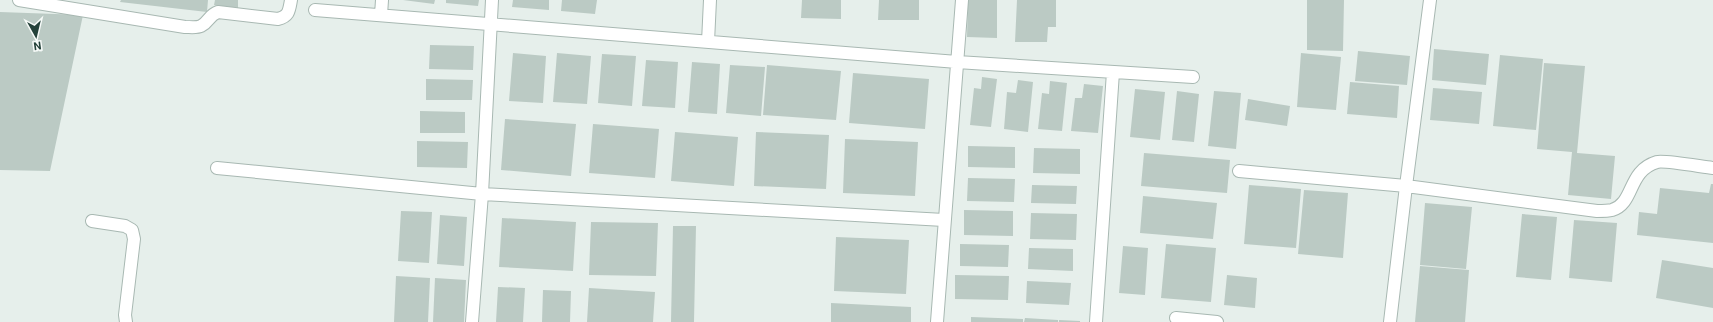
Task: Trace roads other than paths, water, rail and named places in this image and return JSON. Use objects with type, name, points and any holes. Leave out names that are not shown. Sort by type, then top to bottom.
[{"type":"street","points":[[19,0],[185,27],[200,27],[212,14],[218,12],[278,19],[285,17],[289,13],[291,0]]},
{"type":"street","points":[[382,0],[382,14]]},
{"type":"street","points":[[472,322],[482,194],[492,0]]},
{"type":"street","points":[[708,42],[710,0]]},
{"type":"street","points":[[937,322],[962,0]]},
{"type":"street","points":[[1390,322],[1430,0]]},
{"type":"street","points":[[315,10],[382,14],[490,25],[956,62],[1193,77]]},
{"type":"street","points":[[1096,322],[1113,72]]},
{"type":"street","points":[[1239,171],[1406,186],[1597,211],[1612,210],[1625,203],[1634,179],[1642,170],[1658,162],[1713,168]]},
{"type":"street","points":[[217,168],[482,194],[944,220]]},
{"type":"street","points":[[92,221],[125,226],[132,230],[134,239],[125,315],[126,322]]},
{"type":"street","points":[[1176,318],[1217,322]]}]
